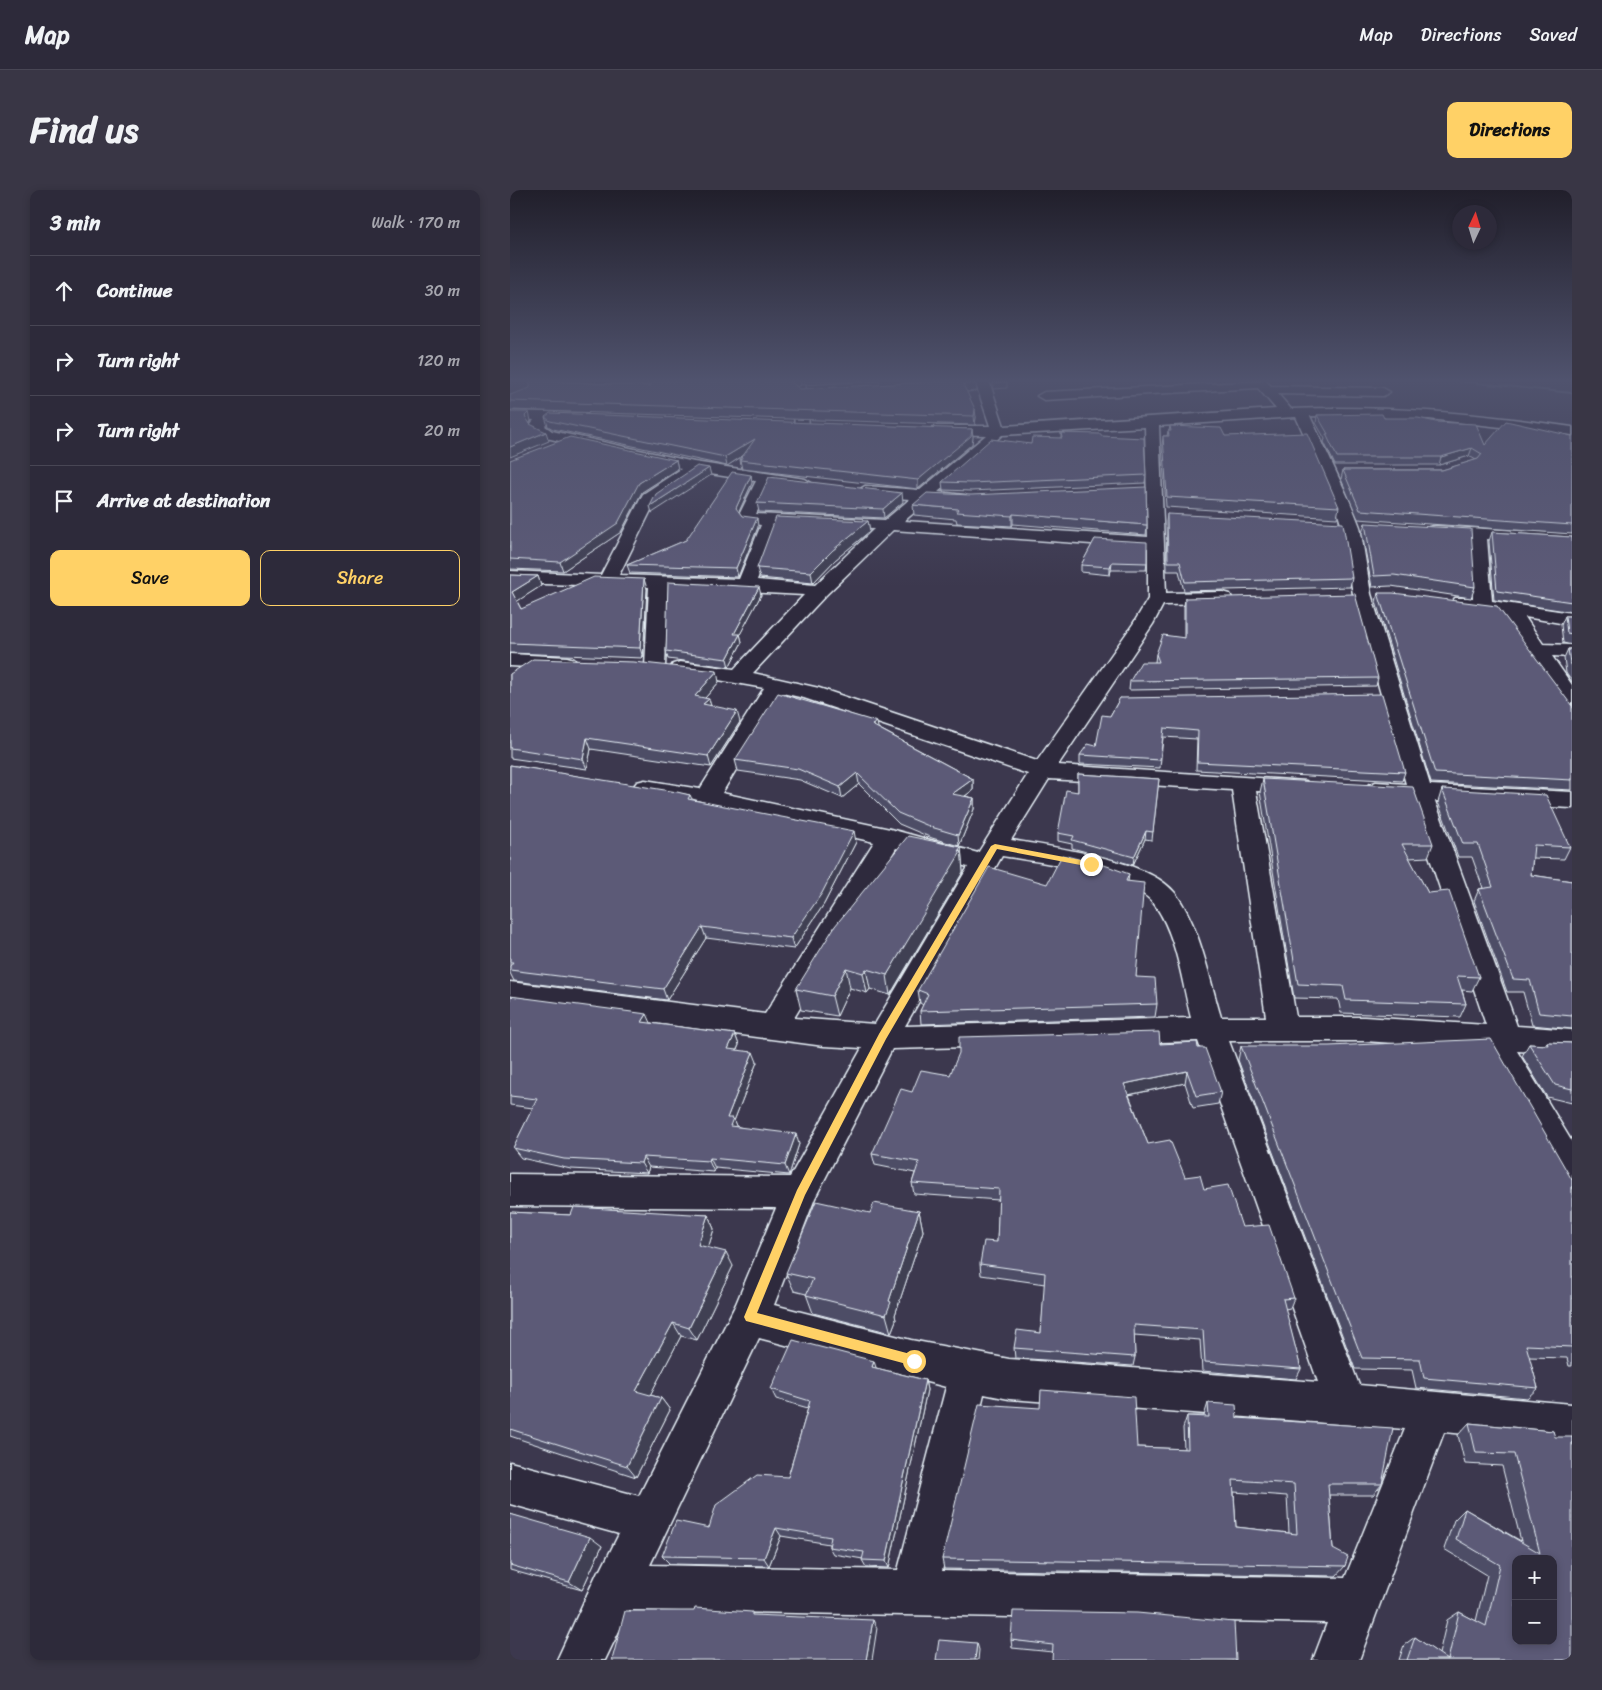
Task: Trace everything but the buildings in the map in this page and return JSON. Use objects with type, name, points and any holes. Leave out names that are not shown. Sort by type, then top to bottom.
[{"type":"street","points":[[619,450],[694,467],[819,486]]},
{"type":"street","points":[[739,676],[818,590],[975,450]]},
{"type":"street","points":[[580,1660],[614,1587],[750,1317],[800,1193],[883,1037],[989,855],[1042,771],[1143,624],[1157,600],[1157,543],[1166,515],[1149,490],[1151,450]]},
{"type":"street","points":[[1321,450],[1338,472],[1351,527],[1380,694],[1420,792],[1498,1036],[1572,1173]]},
{"type":"street","points":[[607,580],[649,497],[694,467]]},
{"type":"street","points":[[765,479],[747,516],[752,519],[889,525],[1157,543]]},
{"type":"street","points":[[848,489],[922,497],[971,498]]},
{"type":"street","points":[[746,585],[771,520]]},
{"type":"street","points":[[1420,530],[1572,539]]},
{"type":"street","points":[[1478,534],[1483,606]]},
{"type":"street","points":[[510,577],[746,585],[818,590]]},
{"type":"street","points":[[658,583],[645,666],[692,669],[777,684],[839,702],[1042,771],[1321,787]]},
{"type":"street","points":[[1157,600],[1245,597]]},
{"type":"street","points":[[1440,599],[1572,619]]},
{"type":"street","points":[[1509,609],[1572,700]]},
{"type":"street","points":[[1538,650],[1572,651]]},
{"type":"street","points":[[510,660],[586,664]]},
{"type":"street","points":[[510,680],[537,662]]},
{"type":"street","points":[[707,797],[777,684]]},
{"type":"street","points":[[1091,699],[1120,699]]},
{"type":"street","points":[[1243,783],[1283,1028]]},
{"type":"street","points":[[619,784],[707,797],[890,837],[989,855],[1091,864],[1126,874],[1150,886],[1165,899],[1183,934],[1209,1029],[1346,1405]]},
{"type":"street","points":[[1351,789],[1572,800]]},
{"type":"street","points":[[773,1027],[890,837]]},
{"type":"street","points":[[510,993],[824,1034],[883,1037],[913,1038],[1209,1029],[1364,1028],[1572,1042]]},
{"type":"street","points":[[510,1190],[800,1193]]},
{"type":"street","points":[[750,1317],[969,1373],[1009,1379],[1432,1411],[1572,1424]]},
{"type":"street","points":[[915,1591],[969,1373]]},
{"type":"street","points":[[1336,1660],[1432,1411]]},
{"type":"street","points":[[510,1483],[648,1520]]},
{"type":"street","points":[[614,1587],[915,1591],[1359,1601]]},
{"type":"route","points":[[914,1361],[750,1317],[800,1193],[883,1037],[995,846],[1091,864]]}]
